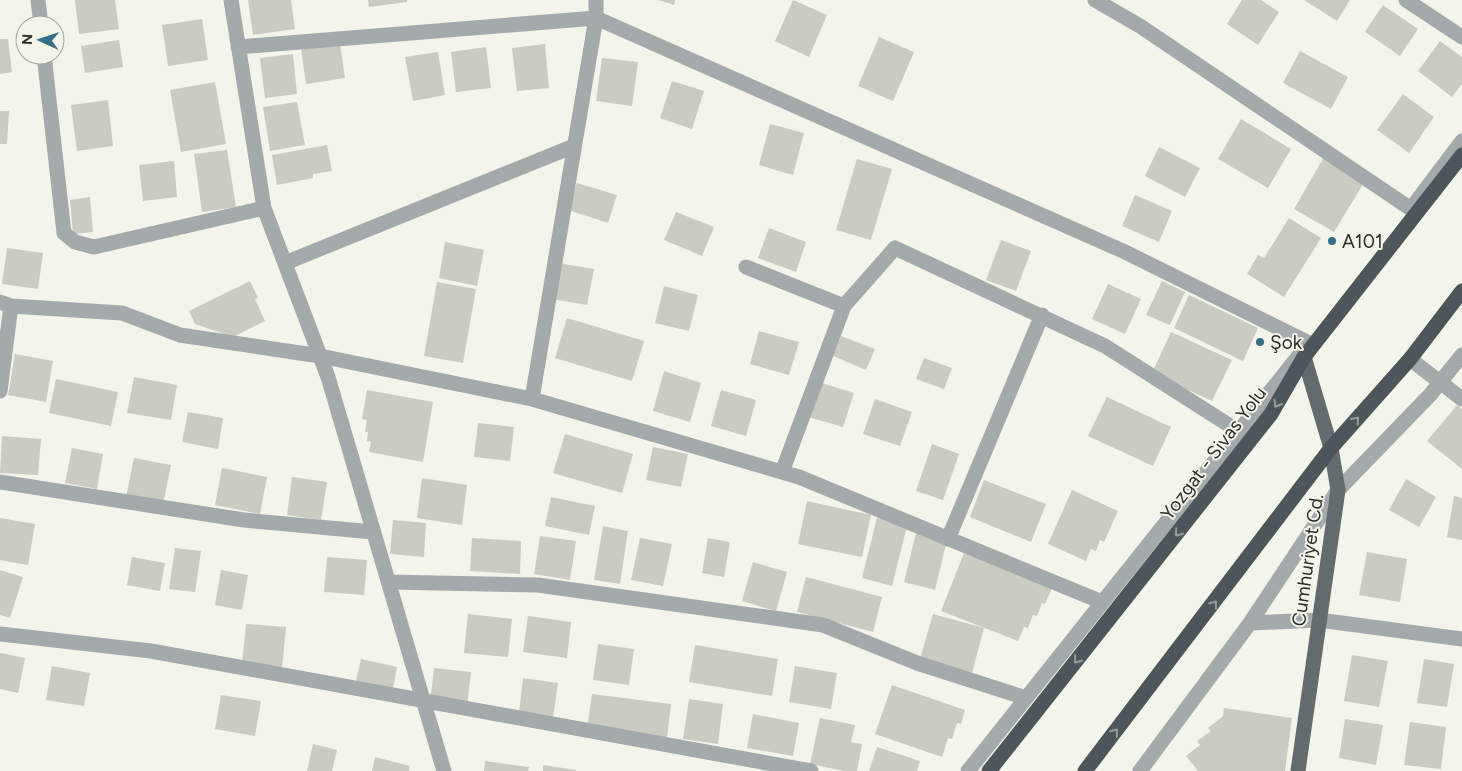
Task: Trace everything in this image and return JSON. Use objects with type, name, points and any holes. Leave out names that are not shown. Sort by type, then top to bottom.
[{"type":"highway","name":"Yozgat - Sivas Yolu","points":[[989,771],[1245,435],[1271,414],[1306,350],[1462,155]]},
{"type":"highway","points":[[1085,771],[1331,448],[1410,359],[1462,291]]},
{"type":"main road","name":"Cumhuriyet Cd.","points":[[1298,771],[1338,490],[1331,448],[1306,350]]},
{"type":"street","points":[[38,0],[40,15]]},
{"type":"street","points":[[231,0],[264,208],[320,356],[444,771]]},
{"type":"street","points":[[532,399],[596,18],[596,0]]},
{"type":"street","points":[[1095,0],[1140,26],[1411,209]]},
{"type":"street","points":[[1406,0],[1462,37]]},
{"type":"street","points":[[238,47],[596,18],[1123,251],[1306,350],[1462,141]]},
{"type":"street","points":[[45,65],[64,233],[75,242],[94,247],[264,208]]},
{"type":"street","points":[[285,263],[574,146]]},
{"type":"street","points":[[782,472],[844,306],[895,248],[1105,346],[1245,435],[1102,602],[968,771]]},
{"type":"street","points":[[746,266],[844,306]]},
{"type":"street","points":[[0,391],[5,304],[122,313],[180,335],[320,356],[532,399],[782,472],[1102,602]]},
{"type":"street","points":[[948,539],[1042,315]]},
{"type":"street","points":[[1140,771],[1250,623],[1338,490],[1440,382],[1462,355]]},
{"type":"street","points":[[1410,359],[1462,399]]},
{"type":"street","points":[[0,482],[244,520],[373,532]]},
{"type":"street","points":[[388,582],[538,585],[823,625],[917,663],[1026,698]]},
{"type":"street","points":[[1250,623],[1319,620],[1462,639]]},
{"type":"street","points":[[0,634],[151,651],[811,771]]},
{"type":"building","points":[[75,0],[115,0],[119,29],[79,34]]},
{"type":"building","points":[[248,0],[291,0],[295,29],[253,35]]},
{"type":"building","points":[[368,0],[407,0],[407,2],[369,7]]},
{"type":"building","points":[[658,0],[675,0],[674,5]]},
{"type":"building","points":[[793,0],[827,15],[809,57],[775,41]]},
{"type":"building","points":[[1242,0],[1261,0],[1279,12],[1258,45],[1227,24]]},
{"type":"building","points":[[1304,0],[1350,0],[1337,21]]},
{"type":"building","points":[[1383,5],[1418,29],[1400,56],[1365,32]]},
{"type":"building","points":[[202,19],[208,60],[168,66],[162,25]]},
{"type":"building","points":[[879,37],[914,52],[893,101],[858,86]]},
{"type":"building","points":[[0,39],[8,39],[12,72],[0,74]]},
{"type":"building","points":[[119,40],[123,67],[85,73],[81,46]]},
{"type":"building","points":[[1440,41],[1462,57],[1462,84],[1452,97],[1418,71]]},
{"type":"building","points":[[340,44],[345,78],[306,84],[301,49]]},
{"type":"building","points":[[545,44],[549,88],[517,91],[512,48]]},
{"type":"building","points":[[486,47],[491,88],[456,92],[451,52]]},
{"type":"building","points":[[1300,51],[1348,77],[1331,109],[1283,83]]},
{"type":"building","points":[[438,52],[445,95],[413,101],[405,57]]},
{"type":"building","points":[[293,54],[297,94],[265,98],[260,58]]},
{"type":"building","points":[[602,58],[638,62],[632,106],[596,101]]},
{"type":"building","points":[[672,81],[704,91],[692,129],[660,118]]},
{"type":"building","points":[[215,82],[226,144],[181,152],[170,90]]},
{"type":"building","points":[[1403,94],[1434,117],[1409,153],[1377,130]]},
{"type":"building","points":[[108,100],[113,146],[77,151],[71,105]]},
{"type":"building","points":[[297,102],[305,145],[270,151],[263,107]]},
{"type":"building","points":[[0,111],[9,111],[7,144],[0,144]]},
{"type":"building","points":[[1241,119],[1291,149],[1268,188],[1218,159]]},
{"type":"building","points":[[770,124],[804,133],[793,175],[759,165]]},
{"type":"building","points":[[327,145],[332,171],[313,174],[313,178],[277,185],[272,155]]},
{"type":"building","points":[[1159,147],[1200,168],[1185,197],[1145,176]]},
{"type":"building","points":[[227,150],[236,207],[202,212],[194,154]]},
{"type":"building","points":[[1324,157],[1365,181],[1334,232],[1294,209]]},
{"type":"building","points":[[857,159],[892,169],[871,240],[836,230]]},
{"type":"building","points":[[174,161],[177,197],[143,201],[139,165]]},
{"type":"building","points":[[577,183],[617,195],[608,223],[568,210]]},
{"type":"building","points":[[1135,195],[1172,211],[1159,242],[1122,226]]},
{"type":"building","points":[[90,197],[93,232],[73,234],[70,200]]},
{"type":"building","points":[[676,212],[714,227],[702,256],[664,240]]},
{"type":"building","points":[[1289,218],[1321,238],[1284,297],[1247,274],[1258,255],[1264,258]]},
{"type":"building","points":[[769,228],[806,242],[796,272],[758,258]]},
{"type":"building","points":[[1001,240],[1031,251],[1016,291],[986,280]]},
{"type":"building","points":[[445,242],[484,250],[477,286],[439,278]]},
{"type":"building","points":[[7,248],[43,253],[38,289],[2,284]]},
{"type":"building","points":[[558,263],[594,269],[587,305],[552,299]]},
{"type":"building","points":[[250,281],[258,298],[255,299],[265,321],[233,337],[195,324],[189,311]]},
{"type":"building","points":[[1162,281],[1185,292],[1170,325],[1146,315]]},
{"type":"building","points":[[437,282],[476,289],[463,363],[424,356]]},
{"type":"building","points":[[1108,284],[1141,299],[1125,334],[1092,319]]},
{"type":"building","points":[[664,286],[698,295],[689,331],[655,323]]},
{"type":"building","points":[[1189,295],[1258,328],[1243,361],[1174,328]]},
{"type":"building","points":[[567,318],[644,341],[632,381],[555,358]]},
{"type":"building","points":[[759,331],[799,342],[789,375],[750,364]]},
{"type":"building","points":[[1171,332],[1232,360],[1212,401],[1152,373]]},
{"type":"building","points":[[841,336],[875,349],[866,370],[833,356]]},
{"type":"building","points":[[15,354],[53,361],[46,402],[8,395]]},
{"type":"building","points":[[924,358],[952,368],[944,389],[916,379]]},
{"type":"building","points":[[664,371],[701,383],[690,422],[653,411]]},
{"type":"building","points":[[134,377],[177,385],[171,420],[127,413]]},
{"type":"building","points":[[56,379],[118,392],[111,426],[49,413]]},
{"type":"building","points":[[819,382],[854,393],[843,427],[808,417]]},
{"type":"building","points":[[367,390],[433,402],[423,462],[369,452],[371,442],[367,441],[368,432],[365,432],[367,420],[362,419]]},
{"type":"building","points":[[721,390],[756,400],[746,436],[711,426]]},
{"type":"building","points":[[1107,397],[1171,427],[1153,466],[1088,436]]},
{"type":"building","points":[[875,399],[912,412],[900,446],[863,434]]},
{"type":"building","points":[[1457,405],[1462,409],[1462,469],[1427,441]]},
{"type":"building","points":[[188,412],[223,418],[218,449],[182,442]]},
{"type":"building","points":[[478,423],[514,427],[510,461],[474,457]]},
{"type":"building","points":[[565,434],[633,454],[622,493],[553,473]]},
{"type":"building","points":[[2,436],[41,439],[38,475],[0,473]]},
{"type":"building","points":[[932,444],[959,454],[943,500],[916,491]]},
{"type":"building","points":[[653,447],[688,454],[681,487],[646,480]]},
{"type":"building","points":[[72,448],[103,454],[97,489],[65,483]]},
{"type":"building","points":[[134,458],[171,465],[163,504],[126,497]]},
{"type":"building","points":[[222,468],[267,477],[260,514],[215,505]]},
{"type":"building","points":[[292,477],[327,482],[321,520],[287,515]]},
{"type":"building","points":[[422,478],[467,485],[462,525],[417,518]]},
{"type":"building","points":[[1406,479],[1436,497],[1419,527],[1389,510]]},
{"type":"building","points":[[984,480],[1046,504],[1031,542],[970,517]]},
{"type":"building","points":[[1072,490],[1118,511],[1104,542],[1100,540],[1096,551],[1091,549],[1086,561],[1048,544]]},
{"type":"building","points":[[1454,496],[1462,498],[1462,540],[1447,537]]},
{"type":"building","points":[[551,497],[595,506],[589,535],[545,526]]},
{"type":"building","points":[[807,501],[871,515],[862,557],[798,544]]},
{"type":"building","points":[[0,518],[35,524],[28,565],[0,560]]},
{"type":"building","points":[[877,518],[907,526],[892,586],[862,578]]},
{"type":"building","points":[[393,520],[426,523],[424,557],[390,554]]},
{"type":"building","points":[[603,526],[628,531],[620,584],[594,580]]},
{"type":"building","points":[[916,533],[947,540],[935,590],[904,582]]},
{"type":"building","points":[[540,536],[576,541],[570,580],[534,574]]},
{"type":"building","points":[[472,538],[521,541],[520,574],[470,571]]},
{"type":"building","points":[[640,538],[672,544],[663,586],[631,580]]},
{"type":"building","points":[[708,538],[730,542],[724,577],[702,573]]},
{"type":"building","points":[[175,548],[201,551],[195,592],[169,589]]},
{"type":"building","points":[[1367,552],[1407,559],[1400,602],[1359,595]]},
{"type":"building","points":[[964,553],[1052,588],[1045,604],[1042,603],[1037,616],[1033,615],[1028,628],[1024,627],[1018,641],[941,611]]},
{"type":"building","points":[[132,557],[165,563],[160,591],[127,585]]},
{"type":"building","points":[[327,557],[367,560],[364,595],[324,592]]},
{"type":"building","points":[[753,562],[787,572],[776,611],[742,601]]},
{"type":"building","points":[[0,570],[23,577],[10,618],[0,615]]},
{"type":"building","points":[[221,570],[248,575],[242,610],[215,605]]},
{"type":"building","points":[[806,577],[882,597],[873,632],[797,612]]},
{"type":"building","points":[[468,614],[512,619],[508,657],[464,653]]},
{"type":"building","points":[[933,614],[984,628],[972,673],[920,659]]},
{"type":"building","points":[[528,616],[571,622],[567,658],[523,652]]},
{"type":"building","points":[[246,624],[286,627],[282,668],[242,664]]},
{"type":"building","points":[[598,644],[634,649],[629,685],[593,680]]},
{"type":"building","points":[[695,645],[778,659],[772,696],[689,682]]},
{"type":"building","points":[[0,653],[25,658],[18,693],[0,689]]},
{"type":"building","points":[[1352,655],[1388,661],[1379,707],[1344,701]]},
{"type":"building","points":[[361,659],[397,667],[393,689],[356,681]]},
{"type":"building","points":[[1424,659],[1454,664],[1447,707],[1417,703]]},
{"type":"building","points":[[52,666],[90,673],[84,706],[46,700]]},
{"type":"building","points":[[795,666],[837,673],[831,709],[789,702]]},
{"type":"building","points":[[434,668],[471,672],[467,707],[430,703]]},
{"type":"building","points":[[523,678],[558,683],[553,718],[519,713]]},
{"type":"building","points":[[892,685],[965,710],[961,724],[957,723],[952,739],[948,738],[942,757],[875,734]]},
{"type":"building","points":[[592,694],[671,704],[667,738],[587,728]]},
{"type":"building","points":[[221,695],[261,701],[255,736],[215,729]]},
{"type":"building","points":[[689,699],[723,704],[718,744],[683,739]]},
{"type":"building","points":[[1224,708],[1292,718],[1285,771],[1198,771],[1186,756],[1200,745],[1197,741],[1211,731],[1208,728],[1223,716]]},
{"type":"building","points":[[753,714],[799,723],[793,756],[747,748]]},
{"type":"building","points":[[820,718],[855,725],[851,742],[862,744],[857,771],[844,771],[810,764]]},
{"type":"building","points":[[1345,719],[1383,725],[1376,765],[1339,758]]},
{"type":"building","points":[[1410,722],[1446,727],[1441,769],[1404,765]]},
{"type":"building","points":[[313,744],[337,750],[332,771],[307,771]]},
{"type":"building","points":[[877,747],[920,761],[917,771],[869,771]]},
{"type":"building","points":[[375,757],[410,766],[409,771],[372,771]]},
{"type":"building","points":[[485,761],[529,767],[528,771],[484,771]]},
{"type":"building","points":[[543,765],[576,770],[576,771],[543,771]]},
{"type":"place","name":"A101","points":[[1332,241]]},
{"type":"place","name":"Şok","points":[[1260,342]]}]
